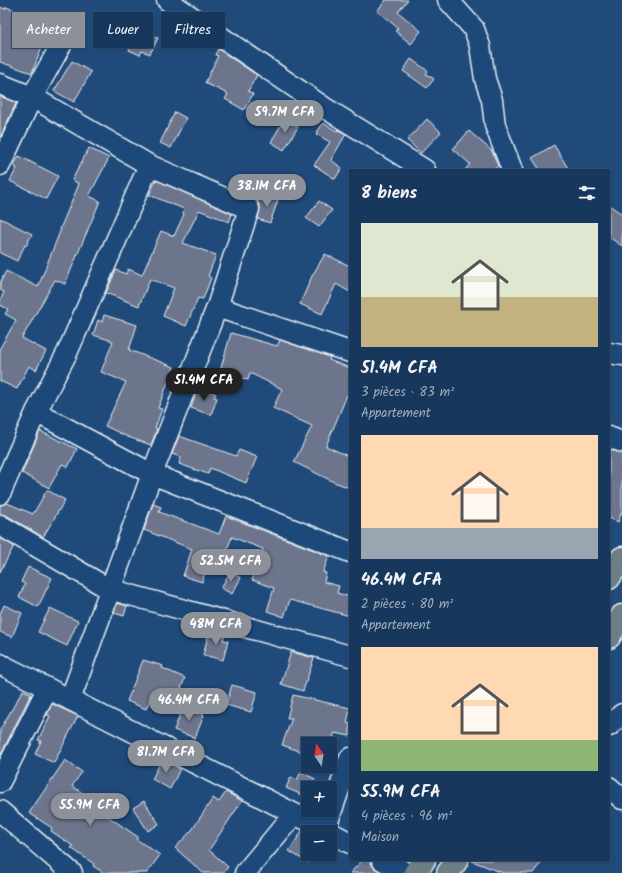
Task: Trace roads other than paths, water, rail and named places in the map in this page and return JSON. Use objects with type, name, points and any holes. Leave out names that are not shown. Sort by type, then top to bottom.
[{"type":"highway","points":[[610,576],[622,558]]},
{"type":"highway","points":[[610,635],[622,616]]},
{"type":"highway","points":[[415,873],[423,861]]},
{"type":"highway","points":[[448,873],[456,861]]},
{"type":"street","points":[[167,0],[325,108],[423,169]]},
{"type":"street","points":[[448,0],[474,29],[480,46],[485,79],[492,100],[495,125],[512,169]]},
{"type":"street","points":[[0,164],[32,97],[59,48]]},
{"type":"street","points":[[0,84],[32,97],[149,165],[249,209],[217,307],[152,474],[70,700]]},
{"type":"street","points":[[0,494],[36,412],[67,353],[149,165]]},
{"type":"street","points":[[217,307],[349,352]]},
{"type":"street","points":[[610,353],[622,355]]},
{"type":"street","points":[[36,412],[152,474],[349,552]]},
{"type":"street","points":[[610,437],[622,442]]},
{"type":"street","points":[[0,525],[109,589],[349,656]]},
{"type":"street","points":[[0,664],[316,825]]},
{"type":"street","points":[[0,782],[47,688]]},
{"type":"street","points":[[610,725],[622,714]]},
{"type":"street","points":[[330,825],[349,761]]},
{"type":"street","points":[[610,788],[622,799]]},
{"type":"street","points":[[0,811],[72,873]]},
{"type":"street","points":[[245,873],[294,814]]},
{"type":"street","points":[[337,836],[349,842]]},
{"type":"street","points":[[384,861],[407,873]]}]
